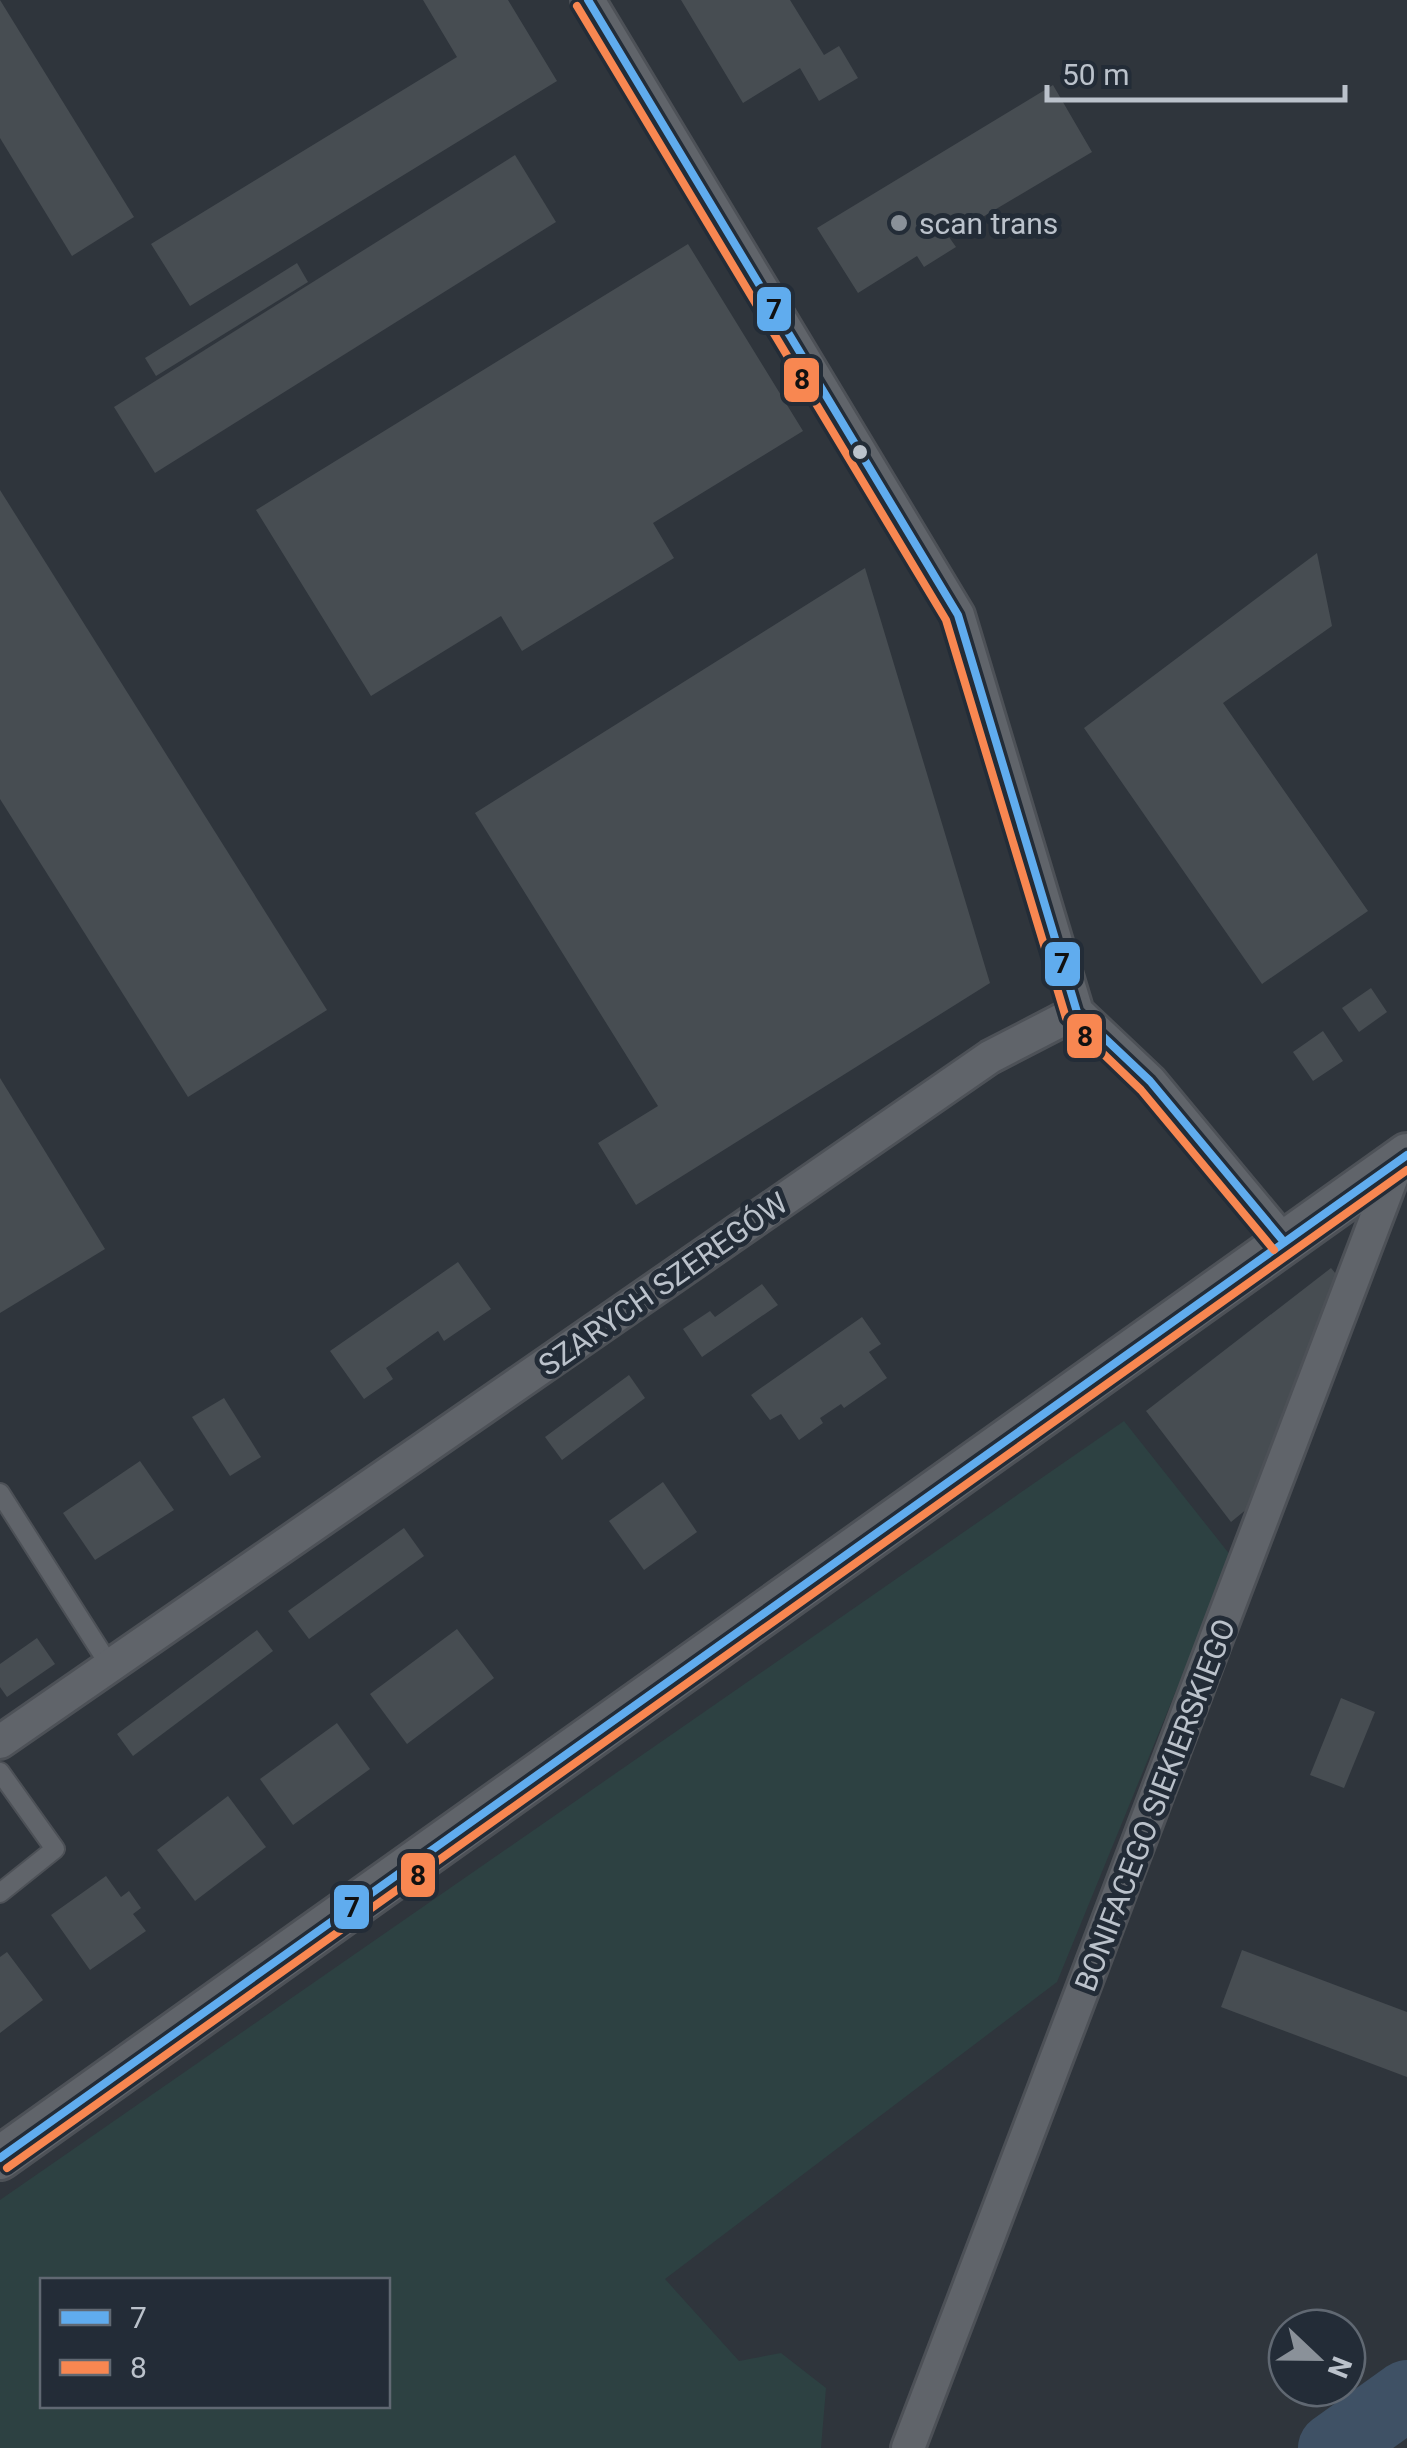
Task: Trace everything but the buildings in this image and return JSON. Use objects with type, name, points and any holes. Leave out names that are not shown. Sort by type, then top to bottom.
[{"type":"street","points":[[588,0],[958,615],[1077,1012],[1150,1081],[1284,1242]]},
{"type":"street","name":"SZARYCH SZEREGÓW","points":[[0,1742],[990,1057],[1077,1012]]},
{"type":"street","points":[[0,2158],[1284,1242],[1404,1163]]},
{"type":"street","name":"BONIFACEGO SIEKIERSKIEGO","points":[[908,2448],[1404,1163]]},
{"type":"lane","points":[[0,1492],[110,1666]]},
{"type":"lane","points":[[0,1772],[55,1849],[0,1893]]},
{"type":"green space","points":[[1124,1421],[1231,1556],[1057,1982],[665,2279],[739,2361],[781,2353],[826,2388],[821,2448],[0,2448],[0,2200]]},
{"type":"waterway","points":[[1333,2448],[1407,2395]]},
{"type":"transit line","name":"7","points":[[588,0],[958,615],[1077,1012],[1150,1081],[1284,1242]]},
{"type":"transit line","name":"8","points":[[577,6],[946,620],[1066,1018],[1141,1090],[1274,1250]]},
{"type":"transit line","name":"7","points":[[0,2158],[1407,1155]]},
{"type":"transit line","name":"8","points":[[7,2168],[1407,1170]]},
{"type":"place","name":"scan trans","points":[[899,223]]}]
